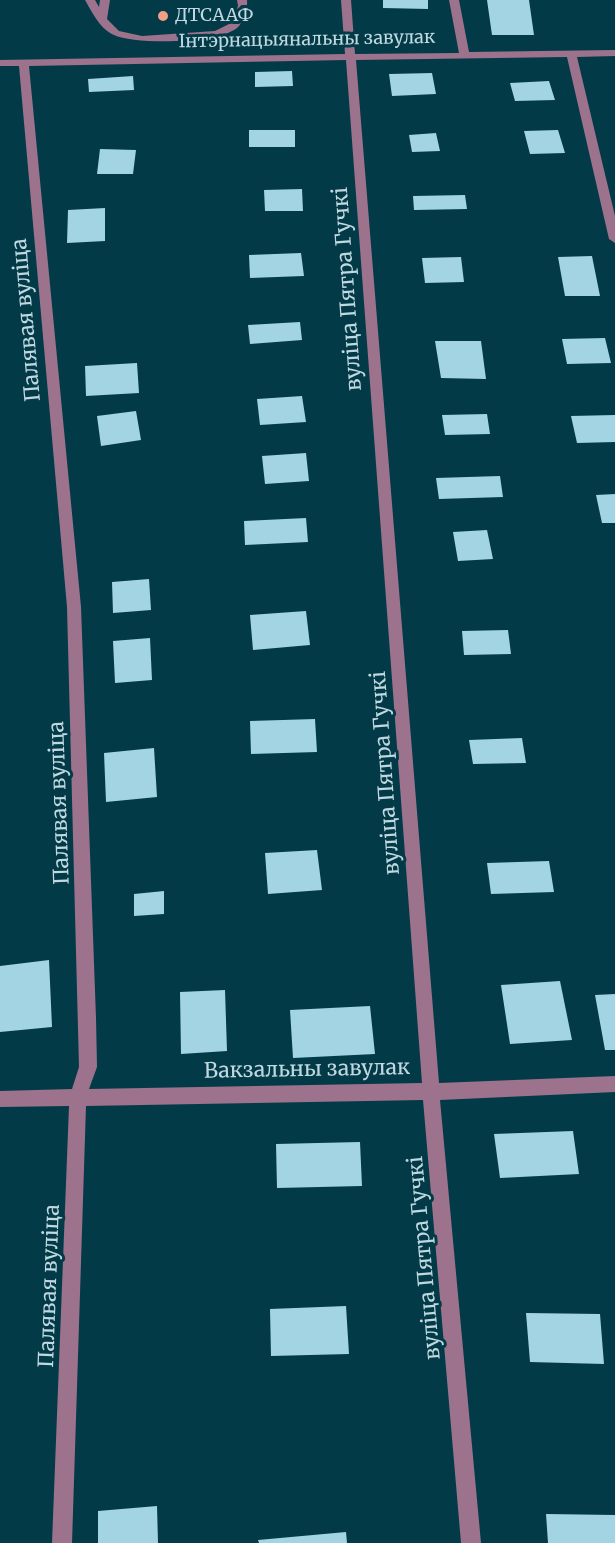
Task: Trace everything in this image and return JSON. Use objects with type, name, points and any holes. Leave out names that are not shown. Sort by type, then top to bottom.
[{"type":"street","points":[[90,0],[102,20],[116,33],[142,39],[217,34],[235,25],[243,6],[242,0]]},
{"type":"street","points":[[102,20],[105,0]]},
{"type":"street","name":"вуліца Пятра Гучкі","points":[[346,0],[431,1091],[471,1543]]},
{"type":"street","points":[[454,0],[464,54]]},
{"type":"street","points":[[571,53],[615,239]]},
{"type":"street","name":"Інтэрнацыянальны завулак","points":[[0,63],[615,53]]},
{"type":"street","name":"Палявая вуліца","points":[[24,62],[74,607],[88,1018],[88,1067],[78,1096],[62,1543]]},
{"type":"street","name":"Вакзальны завулак","points":[[0,1099],[431,1091],[615,1084]]},
{"type":"building","points":[[383,0],[428,0],[428,9],[383,8]]},
{"type":"building","points":[[487,0],[529,0],[534,35],[492,35]]},
{"type":"building","points":[[292,71],[293,86],[255,87],[255,72]]},
{"type":"building","points":[[432,73],[436,94],[392,96],[389,74]]},
{"type":"building","points":[[133,76],[134,90],[89,92],[88,79]]},
{"type":"building","points":[[549,81],[555,100],[515,101],[510,83]]},
{"type":"building","points":[[249,130],[295,130],[295,147],[249,147]]},
{"type":"building","points":[[558,130],[565,153],[530,154],[524,131]]},
{"type":"building","points":[[436,133],[440,151],[412,152],[409,135]]},
{"type":"building","points":[[100,149],[136,150],[133,174],[97,174]]},
{"type":"building","points":[[302,189],[303,211],[265,211],[264,190]]},
{"type":"building","points":[[465,195],[467,209],[414,210],[413,196]]},
{"type":"building","points":[[105,208],[105,241],[67,243],[68,210]]},
{"type":"building","points":[[301,253],[304,276],[250,278],[249,255]]},
{"type":"building","points":[[592,256],[600,296],[565,296],[558,257]]},
{"type":"building","points":[[461,257],[464,282],[425,283],[422,258]]},
{"type":"building","points":[[300,322],[302,340],[250,344],[248,325]]},
{"type":"building","points":[[605,338],[611,363],[567,364],[562,339]]},
{"type":"building","points":[[435,341],[481,341],[486,379],[441,378]]},
{"type":"building","points":[[137,363],[139,393],[86,396],[85,366]]},
{"type":"building","points":[[302,396],[306,422],[260,425],[257,399]]},
{"type":"building","points":[[136,411],[141,440],[101,446],[97,416]]},
{"type":"building","points":[[487,414],[490,434],[445,435],[442,415]]},
{"type":"building","points":[[615,415],[615,442],[577,443],[571,416]]},
{"type":"building","points":[[306,453],[309,481],[265,484],[262,456]]},
{"type":"building","points":[[500,476],[503,497],[439,499],[436,478]]},
{"type":"building","points":[[615,494],[615,523],[602,523],[596,495]]},
{"type":"building","points":[[306,518],[308,542],[245,545],[244,521]]},
{"type":"building","points":[[487,530],[493,559],[458,561],[453,532]]},
{"type":"building","points":[[149,579],[151,610],[113,613],[112,582]]},
{"type":"building","points":[[306,611],[310,645],[253,650],[250,615]]},
{"type":"building","points":[[508,630],[511,654],[464,655],[462,631]]},
{"type":"building","points":[[150,638],[152,680],[115,683],[113,641]]},
{"type":"building","points":[[315,719],[317,752],[251,754],[250,721]]},
{"type":"building","points":[[522,738],[526,763],[473,764],[469,740]]},
{"type":"building","points":[[154,748],[157,797],[106,802],[104,753]]},
{"type":"building","points":[[317,850],[322,890],[268,894],[265,853]]},
{"type":"building","points":[[549,861],[554,892],[491,894],[487,863]]},
{"type":"building","points":[[164,891],[164,914],[134,916],[134,894]]},
{"type":"building","points":[[49,960],[52,1027],[0,1032],[0,966]]},
{"type":"building","points":[[560,981],[572,1040],[510,1044],[501,985]]},
{"type":"building","points":[[225,990],[227,1051],[181,1054],[180,992]]},
{"type":"building","points":[[615,994],[615,1050],[605,1050],[595,995]]},
{"type":"building","points":[[370,1006],[375,1054],[293,1058],[290,1010]]},
{"type":"building","points":[[573,1131],[579,1174],[500,1178],[494,1134]]},
{"type":"building","points":[[360,1142],[362,1186],[277,1188],[276,1144]]},
{"type":"building","points":[[346,1306],[349,1354],[271,1356],[270,1309]]},
{"type":"building","points":[[526,1313],[600,1314],[604,1364],[530,1362]]},
{"type":"building","points":[[157,1506],[158,1543],[98,1543],[98,1511]]},
{"type":"building","points":[[546,1514],[615,1515],[615,1543],[548,1543]]},
{"type":"building","points":[[346,1532],[347,1543],[259,1543],[258,1540]]},
{"type":"place","name":"ДТСААФ","points":[[163,16]]}]
